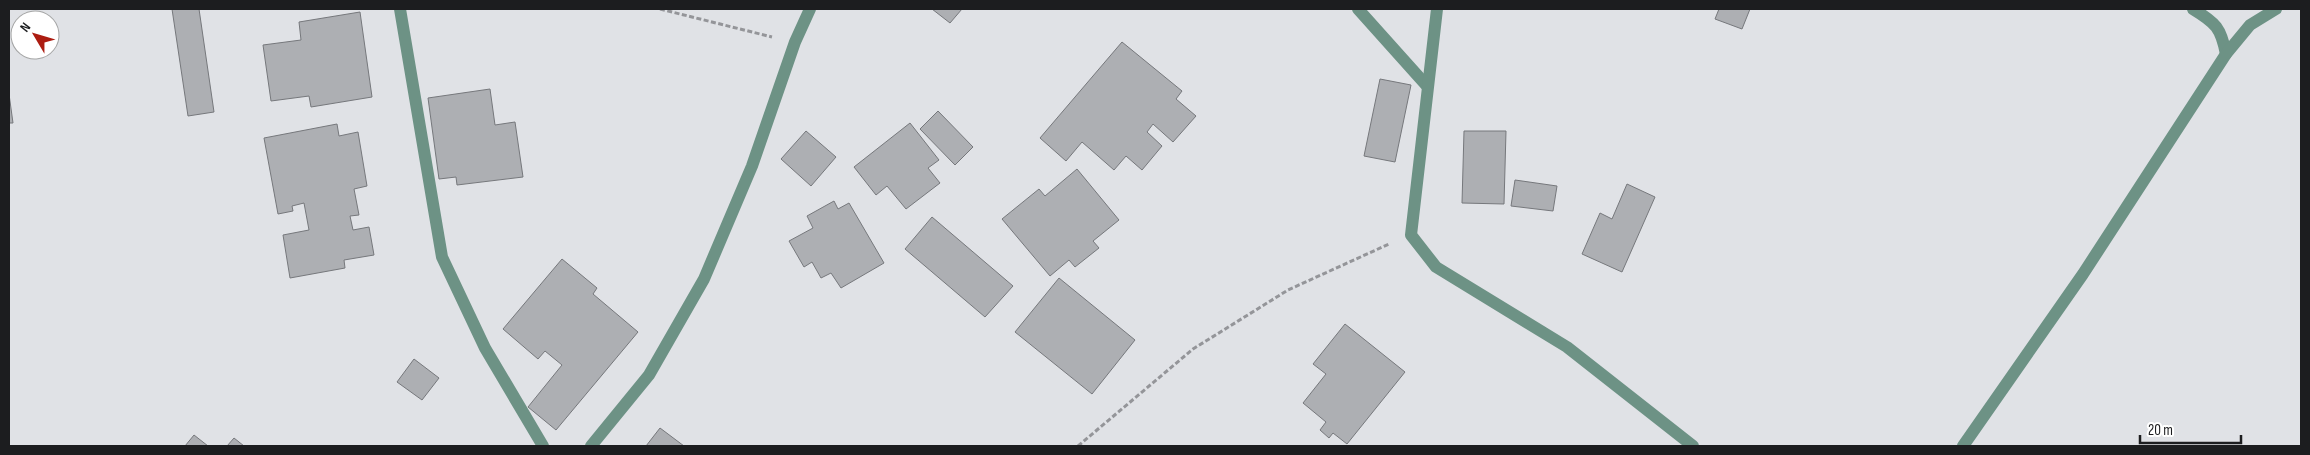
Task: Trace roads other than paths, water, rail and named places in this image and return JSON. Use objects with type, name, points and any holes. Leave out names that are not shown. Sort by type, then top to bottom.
[{"type":"street","points":[[400,9],[442,257],[484,348],[542,446]]},
{"type":"street","points":[[591,446],[649,375],[704,279],[752,166],[795,42],[810,9]]},
{"type":"street","points":[[1358,9],[1427,86]]},
{"type":"street","points":[[1437,9],[1410,235],[1436,267],[1567,347],[1693,446]]},
{"type":"street","points":[[2193,9],[2209,18],[2222,34],[2226,54]]},
{"type":"street","points":[[1963,446],[2083,274],[2226,54],[2250,25],[2276,9]]}]
